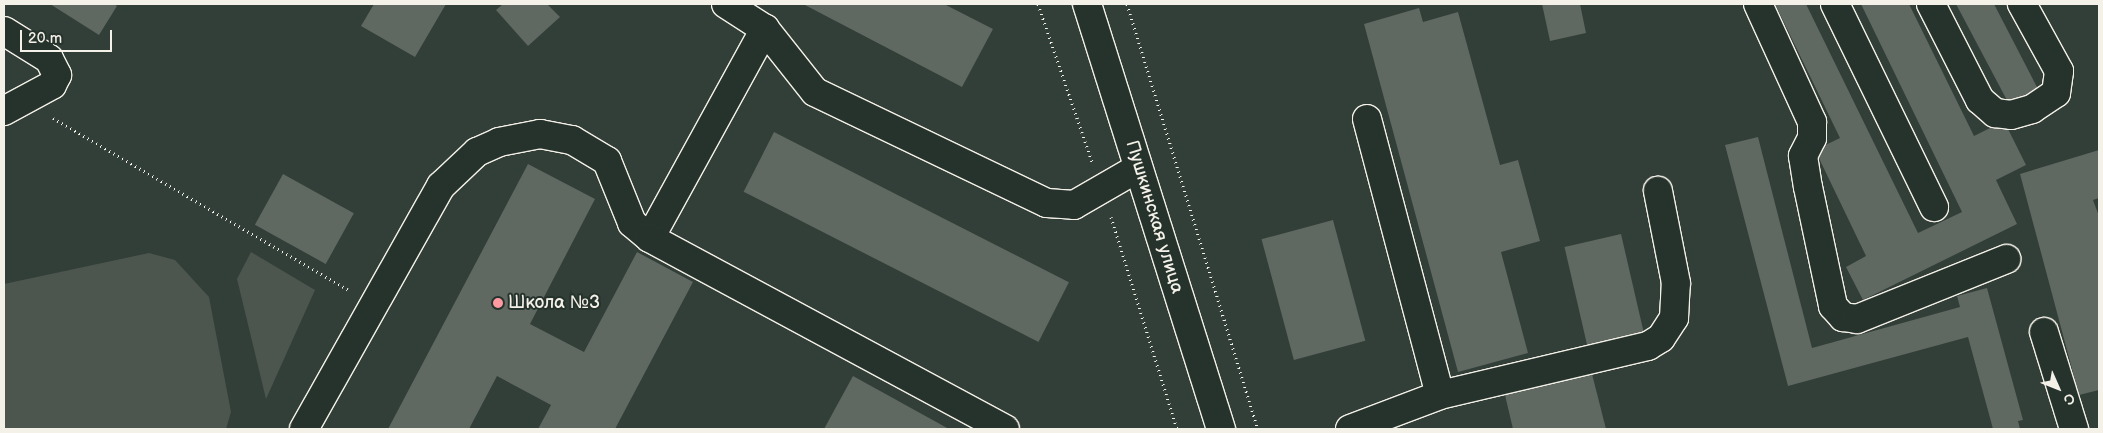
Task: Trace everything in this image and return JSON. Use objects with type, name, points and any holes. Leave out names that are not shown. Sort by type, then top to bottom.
[{"type":"main road","points":[[726,4],[764,29],[815,92],[1047,203],[1074,205],[1138,168]]},
{"type":"main road","name":"Пушкинская улица","points":[[1087,4],[1221,429]]},
{"type":"main road","points":[[1758,4],[1812,122],[1812,138],[1803,156],[1833,306],[1843,317],[1857,320],[2006,259]]},
{"type":"main road","points":[[1835,4],[1934,207]]},
{"type":"main road","points":[[1931,4],[1980,100],[1995,114],[2011,115],[2032,109],[2056,93],[2059,71],[2022,4]]},
{"type":"main road","points":[[650,238],[764,29]]},
{"type":"main road","points":[[4,31],[49,59],[57,75],[52,85],[15,106]]},
{"type":"main road","points":[[1367,119],[1440,395]]},
{"type":"main road","points":[[304,429],[441,186],[477,152],[518,137],[540,134],[572,140],[607,161],[632,223],[650,238],[1005,429]]},
{"type":"main road","points":[[1350,429],[1396,421],[1440,395],[1648,346],[1661,338],[1674,318],[1676,283],[1658,191]]},
{"type":"main road","points":[[2044,332],[2074,429]]},
{"type":"path","points":[[1127,4],[1258,429]]},
{"type":"path","points":[[15,106],[374,306]]},
{"type":"shaded area","points":[[251,252],[315,290],[266,399],[237,279]]},
{"type":"shaded area","points":[[149,253],[175,260],[209,297],[231,412],[226,429],[4,429],[4,284]]},
{"type":"building","points":[[50,4],[114,4],[117,6],[99,35]]},
{"type":"building","points":[[374,4],[446,4],[415,57],[361,26]]},
{"type":"building","points":[[503,4],[547,4],[560,17],[528,46],[496,10]]},
{"type":"building","points":[[803,4],[944,4],[993,29],[962,87]]},
{"type":"building","points":[[1542,4],[1580,4],[1586,33],[1550,41]]},
{"type":"building","points":[[1775,4],[1806,4],[1918,233],[1962,212],[1861,4],[1909,4],[1974,136],[2004,121],[2026,165],[1996,180],[2017,224],[1863,300],[1846,267],[1866,256],[1815,150],[1840,138]]},
{"type":"building","points":[[1956,4],[1994,4],[2039,91],[2010,106]]},
{"type":"building","points":[[1419,8],[1423,22],[1458,12],[1500,165],[1518,160],[1540,241],[1501,252],[1528,353],[1458,372],[1364,24]]},
{"type":"building","points":[[774,132],[1069,282],[1039,342],[744,192]]},
{"type":"building","points":[[1758,137],[1812,348],[1960,307],[1957,296],[1987,288],[2023,420],[2018,421],[2020,429],[1993,429],[1968,337],[1788,386],[1725,145]]},
{"type":"building","points":[[2099,150],[2099,198],[2093,200],[2099,216],[2099,390],[2079,395],[2020,174]]},
{"type":"building","name":"Школа №3","points":[[528,164],[595,199],[530,324],[584,352],[637,252],[693,282],[615,429],[538,429],[551,405],[497,376],[469,429],[388,429]]},
{"type":"building","points":[[283,174],[354,213],[326,264],[255,225]]},
{"type":"building","points":[[1333,220],[1365,341],[1294,360],[1262,239]]},
{"type":"building","points":[[1621,234],[1644,334],[1588,347],[1564,247]]},
{"type":"building","points":[[1591,370],[1606,429],[1513,429],[1504,391]]},
{"type":"building","points":[[853,376],[949,429],[824,429]]},
{"type":"place","name":"Школа №3","points":[[498,303]]}]
